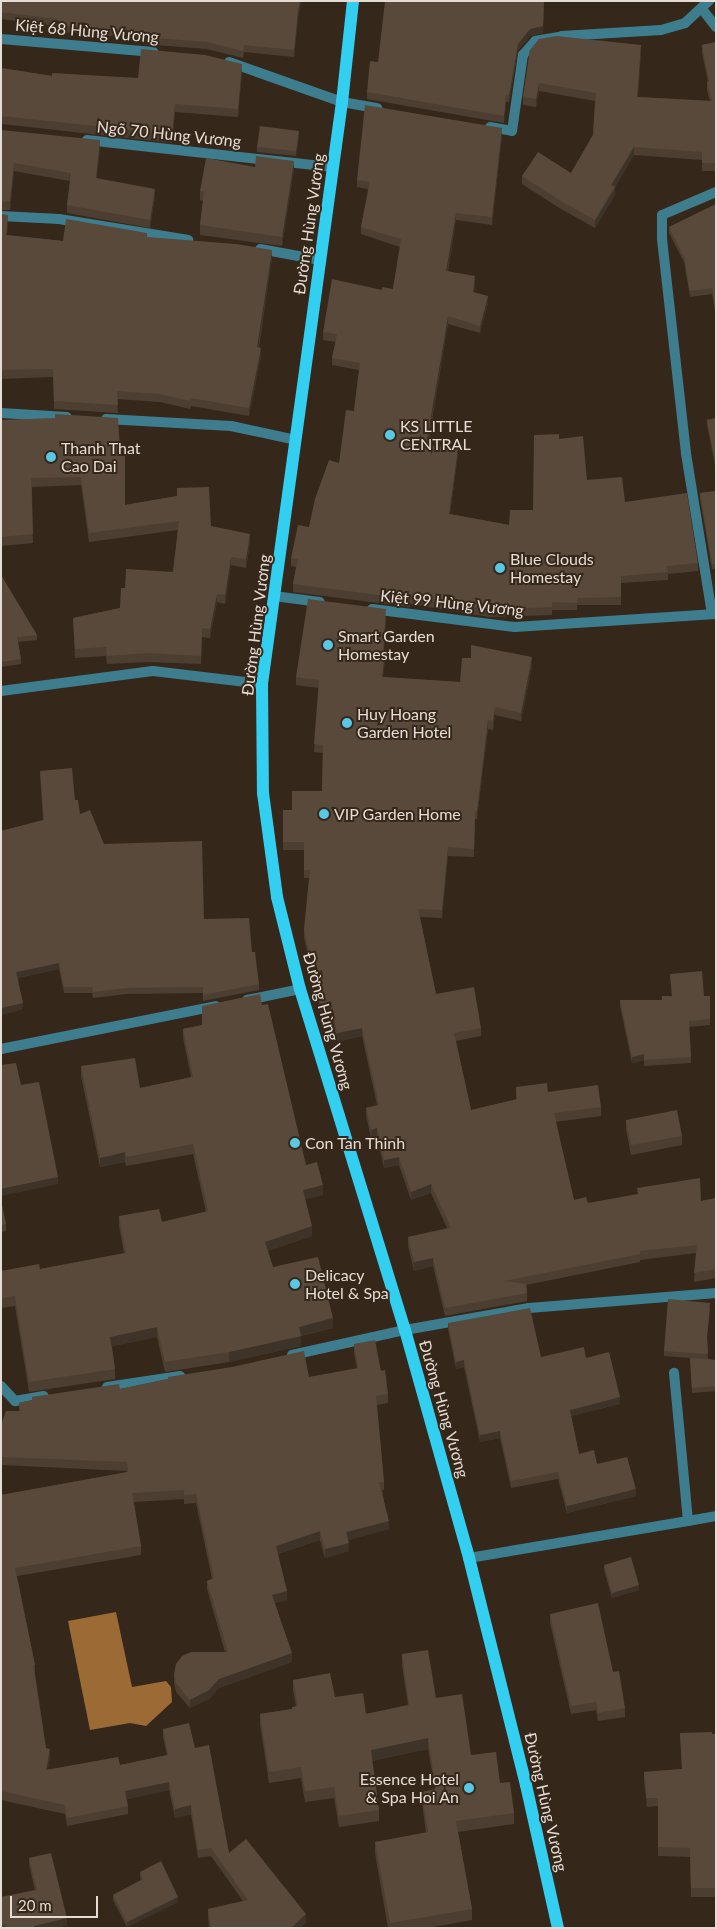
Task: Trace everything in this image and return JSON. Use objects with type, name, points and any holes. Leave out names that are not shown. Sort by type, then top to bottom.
[{"type":"main road","name":"Đường Hùng Vương","points":[[354,1],[342,102],[262,684],[263,793],[277,896],[300,989],[405,1330],[469,1558],[526,1785],[558,1928]]},
{"type":"street","points":[[484,126],[512,131],[523,54],[535,41],[562,36],[661,30],[685,24],[705,5],[716,27]]},
{"type":"street","name":"Kiệt 68 Hùng Vương","points":[[1,39],[167,53]]},
{"type":"street","points":[[214,58],[246,66],[342,102],[389,110]]},
{"type":"street","name":"Ngõ 70 Hùng Vương","points":[[80,139],[333,167]]},
{"type":"street","points":[[714,614],[686,453],[662,238],[662,215],[716,192]]},
{"type":"street","points":[[1,216],[59,218],[201,241]]},
{"type":"street","points":[[247,247],[320,260]]},
{"type":"street","points":[[1,413],[231,426],[296,440]]},
{"type":"street","points":[[274,596],[332,604]]},
{"type":"street","name":"Kiệt 99 Hùng Vương","points":[[361,607],[515,628],[714,614]]},
{"type":"street","points":[[1,692],[153,671],[262,684]]},
{"type":"street","points":[[1,1049],[300,989]]},
{"type":"street","points":[[278,1358],[405,1330],[529,1308],[716,1293]]},
{"type":"street","points":[[674,1373],[688,1521]]},
{"type":"street","points":[[93,1389],[191,1375]]},
{"type":"street","points":[[1,1386],[15,1400],[54,1395]]},
{"type":"street","points":[[469,1558],[716,1516]]},
{"type":"shaded area","points":[[116,1612],[132,1687],[166,1681],[171,1687],[172,1702],[146,1726],[130,1723],[90,1730],[68,1621]]},
{"type":"building","points":[[1,1],[300,1],[294,50],[244,45],[243,51],[207,42],[142,37],[142,33],[114,29],[57,25],[57,19],[1,12]]},
{"type":"building","points":[[385,1],[544,1],[543,26],[530,29],[518,44],[509,95],[506,95],[504,116],[367,92],[370,61],[378,62]]},
{"type":"building","points":[[557,36],[641,45],[637,97],[712,101],[707,82],[709,81],[702,45],[716,42],[716,163],[702,163],[702,152],[634,147],[611,185],[615,187],[595,220],[522,176],[538,152],[571,173],[593,135],[596,93],[539,83],[536,99],[523,97],[530,50],[539,39]]},
{"type":"building","points":[[141,49],[205,55],[242,64],[238,109],[175,104],[172,134],[1,116],[1,68],[52,76],[52,73],[138,78]]},
{"type":"building","points":[[365,105],[502,128],[492,217],[456,213],[446,271],[475,276],[473,292],[488,296],[480,326],[448,316],[426,445],[458,448],[449,514],[509,525],[510,510],[533,510],[534,435],[559,434],[559,439],[583,436],[587,480],[622,477],[625,502],[687,493],[698,563],[667,566],[668,572],[621,576],[621,597],[577,598],[577,603],[552,602],[552,607],[489,609],[410,597],[410,599],[293,584],[298,559],[291,558],[298,525],[309,527],[315,499],[329,460],[339,463],[346,410],[354,411],[360,363],[332,358],[337,334],[323,332],[332,279],[382,290],[382,287],[393,289],[401,239],[361,227],[370,182],[357,180]]},
{"type":"building","points":[[260,126],[299,131],[296,151],[257,147]]},
{"type":"building","points":[[1,130],[100,140],[96,178],[155,189],[150,220],[67,205],[71,173],[14,163],[10,201],[1,202]]},
{"type":"building","points":[[256,156],[294,161],[282,237],[200,225],[204,192],[200,191],[206,158],[255,167]]},
{"type":"building","points":[[716,204],[716,311],[712,288],[690,291],[684,257],[669,227]]},
{"type":"building","points":[[1,214],[8,215],[6,235],[63,241],[66,219],[147,233],[147,237],[236,244],[272,250],[257,347],[261,348],[249,408],[191,398],[190,401],[160,394],[117,391],[118,405],[54,401],[53,369],[1,370]]},
{"type":"building","points":[[55,414],[118,418],[120,450],[125,450],[125,505],[177,496],[177,488],[209,487],[211,526],[250,534],[246,559],[231,557],[225,595],[217,594],[210,629],[202,628],[201,656],[148,653],[107,656],[106,647],[75,649],[73,618],[120,608],[121,588],[125,588],[126,569],[173,572],[179,521],[89,533],[81,477],[31,478],[33,534],[1,537],[1,420],[55,418]]},
{"type":"building","points":[[716,418],[716,466],[707,420]]},
{"type":"building","points":[[716,491],[716,564],[712,564],[700,493]]},
{"type":"building","points":[[1,575],[37,635],[17,637],[21,659],[1,662]]},
{"type":"building","points":[[308,599],[386,609],[382,677],[460,682],[462,658],[471,658],[471,645],[532,657],[521,713],[495,707],[493,721],[488,720],[477,811],[475,811],[474,849],[448,847],[442,910],[418,909],[436,994],[474,987],[481,1028],[454,1033],[471,1110],[517,1099],[516,1087],[547,1083],[548,1092],[598,1085],[601,1107],[554,1113],[574,1200],[586,1197],[588,1203],[638,1194],[637,1188],[700,1178],[701,1201],[716,1198],[716,1269],[694,1273],[697,1245],[640,1251],[640,1254],[504,1281],[526,1284],[527,1293],[445,1308],[433,1258],[414,1262],[408,1237],[451,1228],[431,1184],[411,1192],[399,1157],[384,1160],[377,1128],[371,1130],[366,1108],[379,1105],[362,1028],[337,1033],[331,1002],[321,1004],[304,930],[310,870],[304,870],[304,842],[283,842],[283,810],[292,810],[292,791],[322,791],[323,745],[314,744],[319,680],[296,677]]},
{"type":"building","points":[[72,768],[75,800],[78,800],[80,814],[90,810],[104,844],[202,841],[204,919],[249,918],[252,952],[255,952],[259,984],[203,995],[203,987],[126,988],[93,992],[92,987],[64,987],[59,963],[16,972],[23,1003],[1,1008],[1,831],[44,820],[40,771]]},
{"type":"building","points":[[702,971],[704,996],[710,996],[710,1019],[689,1021],[691,1057],[644,1060],[644,1054],[632,1057],[620,1000],[662,1000],[662,996],[672,996],[670,974]]},
{"type":"building","points":[[260,994],[262,1005],[268,1004],[306,1165],[317,1162],[323,1185],[303,1190],[312,1226],[265,1242],[273,1267],[318,1257],[333,1318],[299,1327],[301,1336],[229,1352],[165,1362],[157,1327],[110,1337],[115,1369],[29,1382],[15,1296],[1,1298],[1,1271],[39,1264],[40,1269],[126,1253],[119,1216],[159,1209],[162,1222],[208,1211],[193,1144],[126,1157],[125,1152],[100,1158],[81,1066],[135,1058],[140,1088],[193,1077],[183,1029],[202,1025],[202,1006]]},
{"type":"building","points":[[16,1063],[21,1085],[39,1082],[58,1177],[1,1189],[1,1065]]},
{"type":"building","points":[[677,1110],[682,1136],[631,1145],[626,1120]]},
{"type":"building","points":[[1,1201],[6,1224],[1,1225]]},
{"type":"building","points":[[668,1299],[710,1303],[707,1336],[708,1354],[664,1351]]},
{"type":"building","points":[[530,1308],[541,1357],[584,1347],[586,1358],[609,1352],[620,1397],[570,1410],[579,1454],[594,1450],[597,1464],[627,1457],[636,1489],[567,1506],[558,1472],[511,1481],[500,1431],[480,1435],[464,1360],[456,1362],[448,1323]]},
{"type":"building","points":[[375,1340],[381,1371],[385,1370],[388,1394],[376,1396],[384,1482],[379,1482],[389,1521],[346,1532],[349,1543],[325,1549],[320,1531],[276,1546],[287,1591],[272,1595],[292,1653],[219,1679],[209,1690],[190,1700],[176,1683],[174,1674],[176,1664],[182,1656],[191,1652],[228,1652],[207,1581],[214,1578],[196,1494],[184,1495],[184,1490],[132,1493],[141,1546],[15,1568],[35,1665],[33,1665],[46,1748],[50,1749],[46,1770],[118,1757],[120,1765],[168,1755],[163,1729],[189,1723],[195,1748],[209,1745],[229,1853],[246,1839],[306,1914],[291,1928],[211,1928],[208,1909],[248,1900],[211,1848],[198,1850],[191,1805],[175,1809],[169,1782],[125,1791],[128,1806],[67,1818],[65,1805],[1,1791],[1,1495],[128,1472],[127,1462],[1,1457],[1,1425],[6,1411],[20,1411],[19,1403],[32,1400],[32,1397],[119,1384],[120,1389],[168,1379],[168,1377],[232,1367],[304,1351],[309,1377],[358,1368],[354,1344]]},
{"type":"building","points":[[690,1358],[716,1360],[716,1386],[692,1388]]},
{"type":"building","points":[[631,1557],[639,1585],[612,1593],[604,1565]]},
{"type":"building","points":[[598,1603],[613,1672],[619,1671],[625,1708],[598,1713],[596,1702],[571,1706],[550,1614]]},
{"type":"building","points":[[428,1650],[436,1698],[462,1694],[471,1755],[496,1752],[500,1783],[510,1782],[514,1813],[456,1821],[472,1909],[390,1923],[375,1842],[428,1832],[422,1792],[436,1789],[428,1738],[371,1750],[379,1810],[339,1816],[334,1787],[305,1791],[301,1767],[269,1772],[260,1714],[292,1709],[292,1707],[298,1706],[293,1680],[330,1673],[335,1697],[363,1693],[366,1714],[409,1705],[402,1654]]},
{"type":"building","points":[[712,1732],[712,1734],[716,1734],[716,1888],[691,1888],[690,1848],[658,1847],[658,1798],[647,1798],[644,1772],[682,1769],[680,1733]]},
{"type":"building","points":[[51,1853],[67,1918],[34,1926],[34,1928],[7,1928],[6,1924],[1,1925],[1,1897],[37,1890],[29,1858]]},
{"type":"building","points":[[161,1861],[178,1897],[127,1922],[113,1895],[143,1879],[140,1872]]},
{"type":"place","name":"KS LITTLE CENTRAL","points":[[390,435]]},
{"type":"place","name":"Thanh That Cao Dai","points":[[51,457]]},
{"type":"place","name":"Blue Clouds Homestay","points":[[500,568]]},
{"type":"place","name":"Smart Garden Homestay","points":[[328,645]]},
{"type":"place","name":"Huy Hoang Garden Hotel","points":[[347,723]]},
{"type":"place","name":"VIP Garden Home","points":[[324,814]]},
{"type":"place","name":"Con Tan Thinh","points":[[295,1143]]},
{"type":"place","name":"Delicacy Hotel & Spa","points":[[295,1284]]},
{"type":"place","name":"Essence Hotel & Spa Hoi An","points":[[469,1788]]}]
